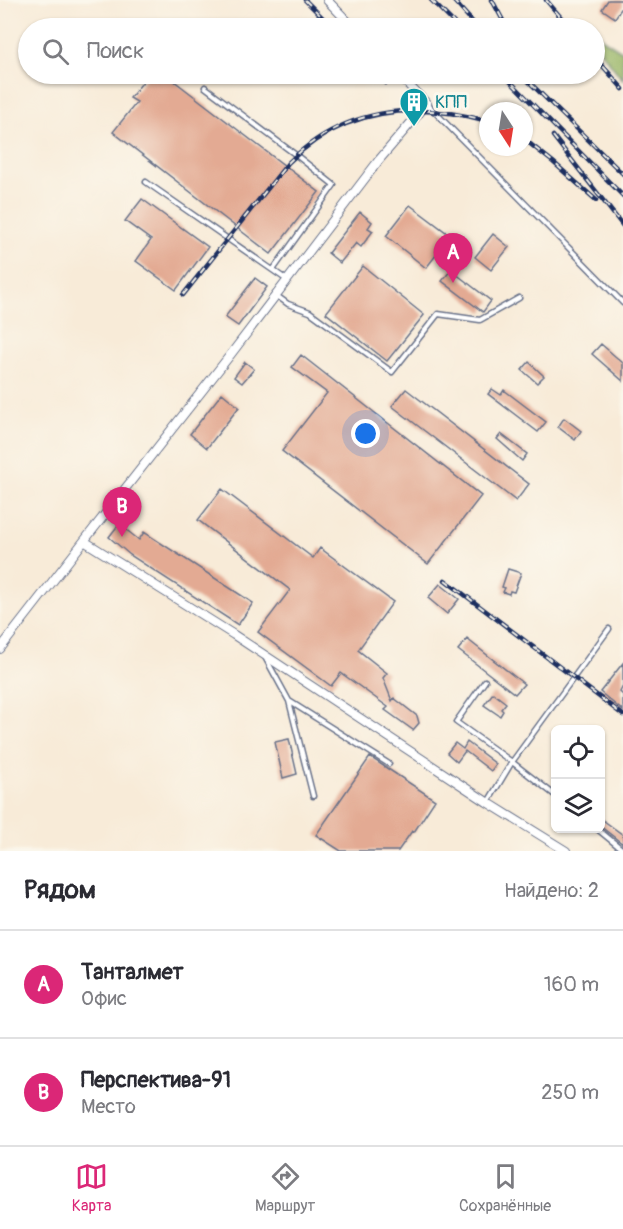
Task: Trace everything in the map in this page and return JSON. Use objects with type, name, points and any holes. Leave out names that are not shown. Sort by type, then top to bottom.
[{"type":"street","points":[[327,0],[344,18]]},
{"type":"street","points":[[0,649],[379,160],[427,104],[408,84]]},
{"type":"street","points":[[84,541],[566,851]]},
{"type":"lane","points":[[206,87],[334,186],[273,270]]},
{"type":"lane","points":[[427,104],[623,303]]},
{"type":"lane","points":[[146,182],[287,280]]},
{"type":"lane","points":[[276,295],[288,304],[310,312],[392,372],[438,314],[480,320],[519,298]]},
{"type":"lane","points":[[487,802],[512,762],[609,629]]},
{"type":"lane","points":[[263,654],[289,701],[313,796]]},
{"type":"lane","points":[[485,681],[456,722],[551,793]]},
{"type":"lane","points":[[289,701],[389,764]]},
{"type":"lane","points":[[602,833],[623,850]]},
{"type":"green space","points":[[605,40],[623,52],[623,80],[605,57]]},
{"type":"building","points":[[608,0],[623,0],[623,6],[615,18],[602,9]]},
{"type":"building","points":[[141,84],[178,84],[319,192],[271,254],[113,132],[137,102],[130,98]]},
{"type":"building","points":[[142,199],[208,247],[176,290],[136,261],[151,240],[125,221]]},
{"type":"building","points":[[410,205],[451,236],[426,268],[386,236]]},
{"type":"building","points":[[360,212],[372,222],[368,228],[373,231],[361,247],[356,243],[340,263],[328,253]]},
{"type":"building","points":[[493,234],[509,247],[491,270],[475,257]]},
{"type":"building","points":[[363,266],[424,315],[387,361],[326,313]]},
{"type":"building","points":[[451,270],[491,301],[483,312],[442,281]]},
{"type":"building","points":[[255,278],[267,287],[238,326],[225,317]]},
{"type":"building","points":[[601,344],[623,363],[623,381],[592,354]]},
{"type":"building","points":[[301,355],[481,496],[428,564],[282,451],[327,393],[292,367]]},
{"type":"building","points":[[245,362],[254,369],[242,383],[234,377]]},
{"type":"building","points":[[529,362],[544,376],[537,383],[522,370]]},
{"type":"building","points":[[406,389],[529,484],[516,501],[392,406]]},
{"type":"building","points":[[492,389],[501,395],[504,390],[546,422],[538,432],[488,394]]},
{"type":"building","points":[[222,393],[239,407],[207,448],[190,434]]},
{"type":"building","points":[[564,418],[581,431],[575,440],[558,427]]},
{"type":"building","points":[[501,434],[527,454],[522,461],[497,439]]},
{"type":"building","points":[[222,489],[313,558],[320,548],[393,602],[358,650],[387,673],[383,678],[392,701],[394,698],[417,716],[419,723],[413,730],[385,710],[388,707],[341,673],[331,686],[258,632],[290,590],[198,520]]},
{"type":"building","points":[[119,524],[139,540],[144,532],[253,603],[238,625],[130,555],[109,537]]},
{"type":"building","points":[[508,569],[521,573],[514,592],[510,591],[509,594],[503,592],[505,588],[502,587]]},
{"type":"building","points":[[440,584],[459,599],[447,614],[428,598]]},
{"type":"building","points":[[467,639],[524,684],[515,694],[458,650]]},
{"type":"building","points":[[623,663],[623,686],[620,692],[623,695],[623,711],[600,692]]},
{"type":"building","points":[[493,693],[506,703],[501,709],[503,711],[500,716],[484,705]]},
{"type":"building","points":[[289,739],[297,774],[283,778],[275,742]]},
{"type":"building","points":[[467,742],[496,764],[491,771],[465,751],[457,762],[447,753],[455,743],[463,749]]},
{"type":"building","points":[[370,757],[435,800],[398,851],[341,851],[316,835]]},
{"type":"building","points":[[605,822],[623,835],[623,844],[605,830]]},
{"type":"railway","points":[[305,0],[323,18]]},
{"type":"railway","points":[[431,0],[449,18]]},
{"type":"railway","points":[[453,0],[469,18]]},
{"type":"railway","points":[[492,0],[502,18]]},
{"type":"railway","points":[[546,0],[561,18]]},
{"type":"railway","points":[[605,69],[623,89]]},
{"type":"railway","points":[[513,84],[623,196]]},
{"type":"railway","points":[[531,84],[623,174]]},
{"type":"railway","points":[[183,295],[288,163],[310,144],[332,130],[356,120],[407,111],[433,111],[479,119]]},
{"type":"railway","points":[[553,136],[623,226]]},
{"type":"railway","points":[[533,146],[596,200]]},
{"type":"railway","points":[[445,580],[623,715]]},
{"type":"place","name":"КПП","points":[[414,128]]},
{"type":"place","name":"Танталмет","points":[[453,283]]},
{"type":"place","name":"Перспектива-91","points":[[122,537]]}]
